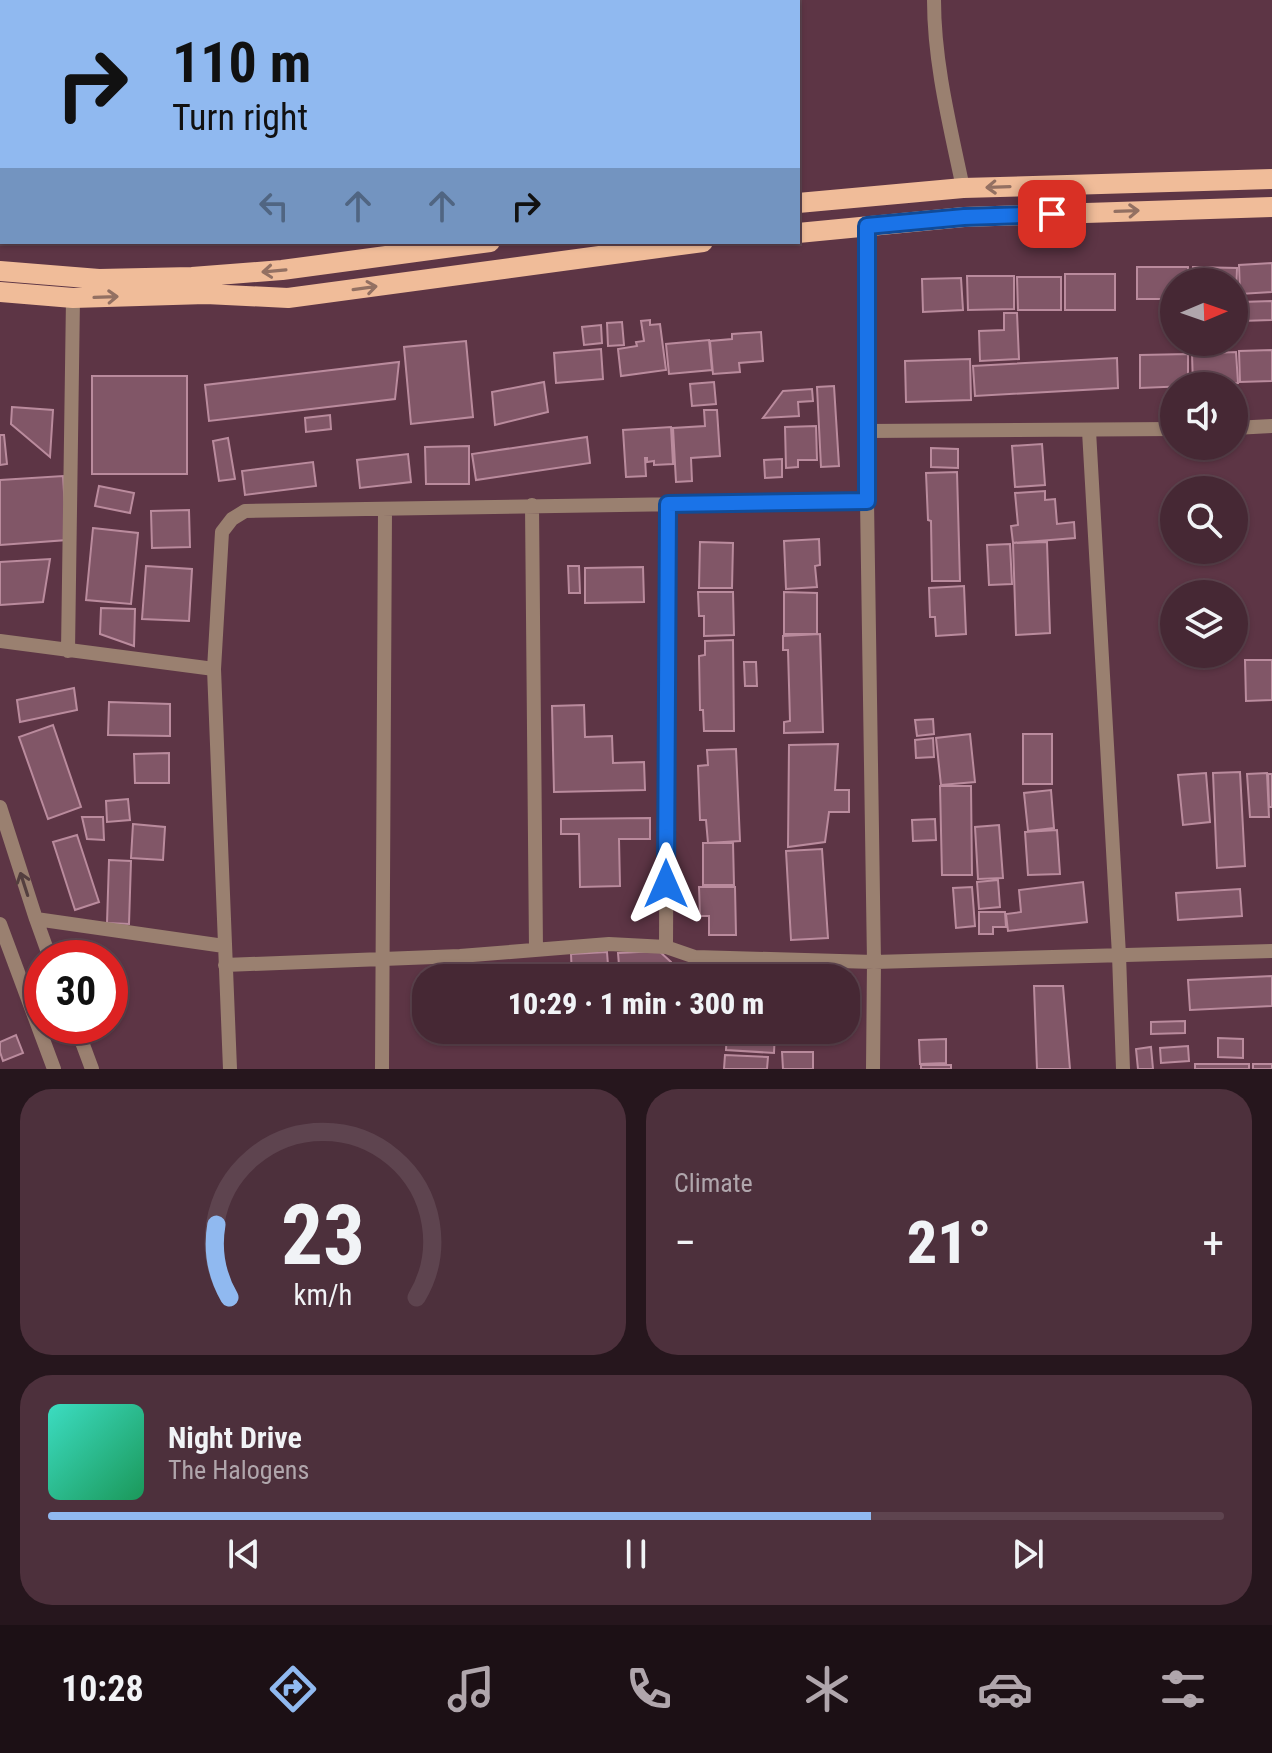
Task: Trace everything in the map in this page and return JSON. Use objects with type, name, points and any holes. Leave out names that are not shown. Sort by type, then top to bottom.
[{"type":"main road","points":[[800,203],[963,188],[1272,179]]},
{"type":"main road","points":[[800,233],[964,217],[1272,207]]},
{"type":"main road","points":[[0,271],[99,279],[192,277],[282,270],[475,244]]},
{"type":"main road","points":[[0,292],[73,298],[206,294],[288,298],[688,244]]},
{"type":"street","points":[[934,0],[943,92],[963,188]]},
{"type":"street","points":[[867,226],[873,1069]]},
{"type":"street","points":[[68,651],[73,298]]},
{"type":"street","points":[[1248,427],[1272,426]]},
{"type":"street","points":[[867,431],[1160,429]]},
{"type":"street","points":[[1089,431],[1123,1069]]},
{"type":"street","points":[[230,1069],[214,669],[222,532],[232,519],[245,511],[867,501]]},
{"type":"street","points":[[666,947],[668,504]]},
{"type":"street","points":[[532,505],[536,950]]},
{"type":"street","points":[[382,1069],[385,510]]},
{"type":"street","points":[[0,641],[214,669]]},
{"type":"street","points":[[0,807],[44,940]]},
{"type":"street","points":[[36,919],[224,946]]},
{"type":"street","points":[[0,924],[54,1069]]},
{"type":"street","points":[[225,965],[383,959],[609,944],[666,947],[695,957],[874,962],[1272,951]]},
{"type":"street","points":[[83,1044],[92,1069]]},
{"type":"building","points":[[1272,263],[1272,292],[1248,294],[1248,268],[1239,268],[1239,265]]},
{"type":"building","points":[[1137,267],[1188,267],[1160,268],[1160,299],[1137,299]]},
{"type":"building","points":[[1065,274],[1115,274],[1115,310],[1065,310]]},
{"type":"building","points":[[967,276],[1014,276],[1014,309],[968,310]]},
{"type":"building","points":[[1017,277],[1061,277],[1061,310],[1018,310]]},
{"type":"building","points":[[961,278],[963,310],[923,312],[922,279]]},
{"type":"building","points":[[1272,301],[1272,320],[1248,321],[1248,302]]},
{"type":"building","points":[[1004,313],[1017,313],[1019,359],[980,361],[979,331],[1004,330]]},
{"type":"building","points":[[650,320],[650,325],[660,324],[666,370],[621,376],[618,349],[637,346],[636,342],[644,341],[641,321]]},
{"type":"building","points":[[622,322],[624,345],[608,346],[607,323]]},
{"type":"building","points":[[601,325],[602,343],[584,345],[582,327]]},
{"type":"building","points":[[761,332],[763,361],[739,363],[740,372],[713,374],[710,341],[732,339],[732,334]]},
{"type":"building","points":[[709,340],[712,370],[669,374],[666,344]]},
{"type":"building","points":[[466,341],[473,417],[411,424],[404,347]]},
{"type":"building","points":[[601,349],[603,379],[556,383],[554,353]]},
{"type":"building","points":[[1272,350],[1272,381],[1248,382],[1248,372],[1240,372],[1239,356],[1248,356],[1248,351]]},
{"type":"building","points":[[1140,355],[1188,356],[1188,372],[1160,372],[1160,387],[1140,388]]},
{"type":"building","points":[[1192,356],[1236,356],[1237,372],[1193,372]]},
{"type":"building","points":[[1117,358],[1118,388],[975,396],[973,366]]},
{"type":"building","points":[[970,359],[971,400],[906,402],[905,361]]},
{"type":"building","points":[[399,362],[395,399],[209,421],[205,385]]},
{"type":"building","points":[[92,376],[187,376],[187,474],[92,474]]},
{"type":"building","points":[[544,382],[548,412],[495,425],[492,392]]},
{"type":"building","points":[[714,382],[716,404],[692,406],[690,384]]},
{"type":"building","points":[[834,386],[839,466],[821,467],[817,387]]},
{"type":"building","points":[[812,389],[813,401],[798,402],[799,416],[763,418],[783,391]]},
{"type":"building","points":[[12,407],[53,410],[50,457],[11,424]]},
{"type":"building","points":[[704,410],[717,410],[720,456],[691,458],[692,481],[676,482],[673,428],[705,426]]},
{"type":"building","points":[[330,415],[331,429],[306,432],[305,418]]},
{"type":"building","points":[[816,426],[817,460],[798,460],[798,467],[786,468],[785,427]]},
{"type":"building","points":[[671,427],[673,464],[654,465],[654,461],[647,462],[645,458],[646,476],[626,477],[623,430]]},
{"type":"building","points":[[0,435],[4,435],[7,464],[0,465]]},
{"type":"building","points":[[587,437],[590,463],[476,480],[472,454]]},
{"type":"building","points":[[228,438],[235,479],[219,481],[213,441]]},
{"type":"building","points":[[1042,444],[1045,485],[1015,487],[1012,446]]},
{"type":"building","points":[[469,446],[469,484],[426,484],[425,447]]},
{"type":"building","points":[[931,448],[958,449],[958,468],[931,467]]},
{"type":"building","points":[[408,454],[411,482],[360,488],[357,460]]},
{"type":"building","points":[[782,459],[782,477],[765,478],[764,460]]},
{"type":"building","points":[[313,462],[316,486],[245,495],[242,471]]},
{"type":"building","points":[[957,472],[960,581],[932,581],[926,473]]},
{"type":"building","points":[[63,476],[67,540],[0,545],[0,480]]},
{"type":"building","points":[[99,486],[134,493],[130,513],[95,506]]},
{"type":"building","points":[[1045,491],[1045,500],[1055,499],[1057,524],[1074,522],[1075,538],[1013,543],[1011,526],[1018,525],[1015,493]]},
{"type":"building","points":[[189,510],[190,547],[152,548],[151,511]]},
{"type":"building","points":[[93,528],[138,533],[131,604],[86,600]]},
{"type":"building","points":[[819,539],[820,565],[815,566],[817,587],[786,589],[784,541]]},
{"type":"building","points":[[700,542],[733,543],[732,588],[699,588]]},
{"type":"building","points":[[1047,542],[1050,633],[1016,635],[1013,543]]},
{"type":"building","points":[[1010,544],[1012,584],[989,585],[987,545]]},
{"type":"building","points":[[50,559],[43,602],[0,605],[0,562]]},
{"type":"building","points":[[146,566],[192,569],[189,621],[142,619]]},
{"type":"building","points":[[568,566],[579,566],[580,593],[569,593]]},
{"type":"building","points":[[643,567],[644,602],[585,603],[585,568]]},
{"type":"building","points":[[964,586],[966,634],[936,636],[935,617],[930,617],[929,588]]},
{"type":"building","points":[[698,592],[733,592],[734,635],[704,636],[704,616],[699,616]]},
{"type":"building","points":[[784,592],[817,593],[817,634],[784,634]]},
{"type":"building","points":[[101,608],[135,609],[134,646],[100,634]]},
{"type":"building","points":[[820,634],[823,732],[784,733],[784,722],[790,721],[788,650],[783,650],[783,636]]},
{"type":"building","points":[[733,640],[734,731],[704,731],[703,710],[700,710],[699,656],[705,655],[705,641]]},
{"type":"building","points":[[1248,660],[1272,660],[1272,700],[1246,701],[1245,668],[1248,668]]},
{"type":"building","points":[[744,662],[756,662],[757,686],[745,686]]},
{"type":"building","points":[[74,688],[77,710],[20,722],[17,700]]},
{"type":"building","points":[[109,702],[170,704],[170,736],[108,735]]},
{"type":"building","points":[[584,705],[585,737],[612,736],[613,763],[644,762],[645,790],[554,792],[552,706]]},
{"type":"building","points":[[933,719],[934,734],[917,736],[915,720]]},
{"type":"building","points":[[53,725],[81,807],[48,819],[19,737]]},
{"type":"building","points":[[970,734],[975,782],[941,785],[936,738]]},
{"type":"building","points":[[1023,734],[1052,734],[1052,784],[1023,784]]},
{"type":"building","points":[[933,738],[934,757],[916,758],[915,740]]},
{"type":"building","points":[[838,744],[835,790],[849,790],[849,812],[829,812],[825,842],[788,847],[789,745]]},
{"type":"building","points":[[736,749],[740,841],[708,843],[706,820],[700,820],[698,766],[708,765],[707,750]]},
{"type":"building","points":[[169,753],[169,783],[135,783],[134,754]]},
{"type":"building","points":[[1240,772],[1245,866],[1217,868],[1213,773]]},
{"type":"building","points":[[1206,773],[1210,822],[1183,825],[1178,775]]},
{"type":"building","points":[[1267,773],[1269,817],[1250,817],[1247,774]]},
{"type":"building","points":[[1268,774],[1272,774],[1272,807],[1269,807]]},
{"type":"building","points":[[940,786],[971,786],[972,875],[942,875]]},
{"type":"building","points":[[1051,790],[1054,828],[1028,831],[1024,793]]},
{"type":"building","points":[[128,799],[130,820],[107,822],[106,801]]},
{"type":"building","points":[[82,817],[103,817],[104,840],[87,839]]},
{"type":"building","points":[[650,818],[650,839],[619,839],[620,886],[580,887],[579,834],[561,834],[561,819]]},
{"type":"building","points":[[935,819],[936,840],[913,841],[912,820]]},
{"type":"building","points":[[133,824],[165,827],[163,860],[131,858]]},
{"type":"building","points":[[999,825],[1003,878],[978,879],[975,827]]},
{"type":"building","points":[[1057,830],[1060,874],[1028,875],[1025,832]]},
{"type":"building","points":[[77,835],[99,902],[75,910],[53,842]]},
{"type":"building","points":[[703,843],[733,843],[734,885],[703,885]]},
{"type":"building","points":[[822,849],[828,938],[791,940],[786,851]]},
{"type":"building","points":[[109,860],[131,861],[129,924],[107,923]]},
{"type":"building","points":[[998,880],[1000,907],[979,909],[977,882]]},
{"type":"building","points":[[1083,882],[1087,922],[1008,931],[1006,914],[1021,912],[1019,890]]},
{"type":"building","points":[[699,887],[735,887],[736,935],[709,935],[709,916],[700,916]]},
{"type":"building","points":[[972,887],[975,926],[956,928],[953,888]]},
{"type":"building","points":[[1240,889],[1242,916],[1178,920],[1176,893]]},
{"type":"building","points":[[979,912],[1005,912],[1006,927],[993,927],[993,934],[979,934]]},
{"type":"building","points":[[659,951],[671,964],[619,964],[618,953]]},
{"type":"building","points":[[607,952],[608,964],[571,964],[571,954]]},
{"type":"building","points":[[1272,976],[1272,1006],[1190,1010],[1188,980]]},
{"type":"building","points":[[1034,986],[1063,986],[1070,1069],[1037,1069]]},
{"type":"building","points":[[1185,1021],[1185,1033],[1151,1034],[1151,1022]]},
{"type":"building","points":[[16,1035],[23,1053],[3,1061],[0,1042]]},
{"type":"building","points":[[1218,1038],[1243,1039],[1243,1058],[1218,1057]]},
{"type":"building","points":[[946,1039],[946,1063],[920,1064],[919,1040]]},
{"type":"building","points":[[726,1044],[774,1044],[774,1053],[726,1050]]},
{"type":"building","points":[[1188,1046],[1189,1061],[1161,1063],[1160,1048]]},
{"type":"building","points":[[1151,1047],[1153,1069],[1138,1069],[1136,1049]]},
{"type":"building","points":[[782,1052],[813,1052],[813,1069],[783,1069]]},
{"type":"building","points":[[725,1055],[768,1057],[767,1069],[724,1069]]},
{"type":"building","points":[[1195,1064],[1249,1064],[1249,1069],[1195,1069]]},
{"type":"building","points":[[1253,1064],[1272,1064],[1272,1069],[1253,1069]]},
{"type":"building","points":[[921,1065],[951,1065],[951,1069],[921,1069]]},
{"type":"route","points":[[666,884],[668,504],[867,501],[867,226],[964,217],[1052,214]]}]
